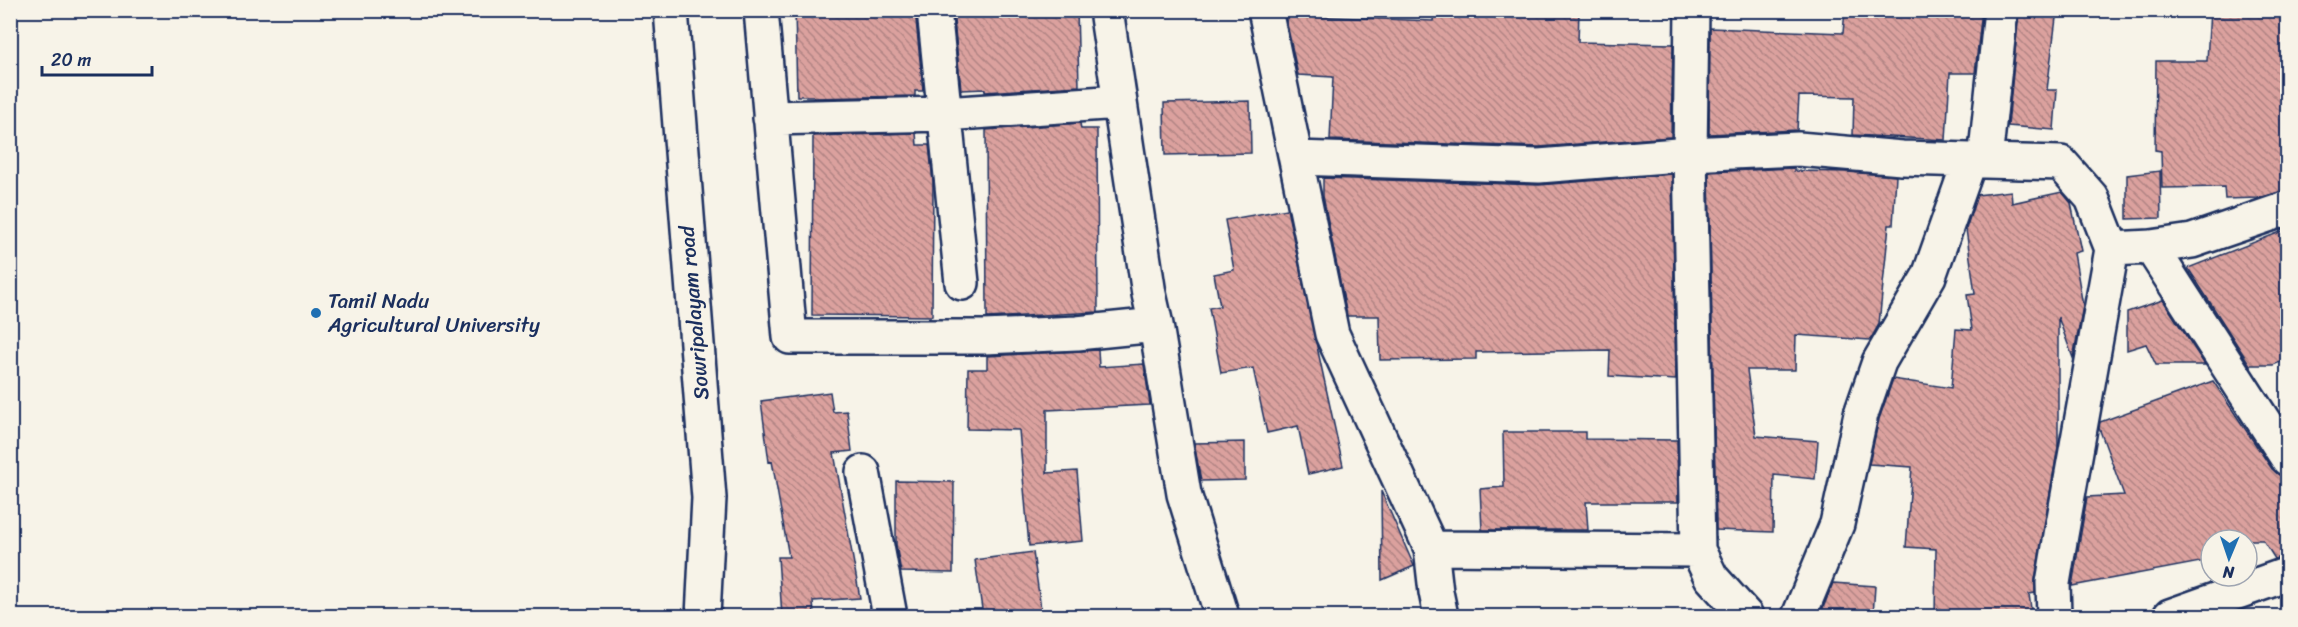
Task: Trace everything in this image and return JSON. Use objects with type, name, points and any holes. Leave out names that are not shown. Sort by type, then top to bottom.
[{"type":"street","name":"Sowripalayam road","points":[[672,10],[709,498],[703,616]]},
{"type":"street","points":[[761,10],[790,337],[984,337],[1077,333],[1156,325]]},
{"type":"street","points":[[934,10],[962,284]]},
{"type":"street","points":[[1106,10],[1149,294],[1184,494],[1222,616]]},
{"type":"street","points":[[1265,10],[1332,334],[1431,548],[1441,616]]},
{"type":"street","points":[[1692,10],[1690,154],[1698,550],[1711,577],[1746,616]]},
{"type":"street","points":[[1799,616],[1837,524],[1861,414],[1879,362],[1929,276],[1978,161],[2001,10]]},
{"type":"street","points":[[770,118],[944,114],[1120,102]]},
{"type":"street","points":[[1296,158],[1539,166],[1690,154],[1798,149],[1902,158],[2061,163],[2092,198],[2112,249],[2056,564],[2053,583],[2054,616]]},
{"type":"street","points":[[2112,249],[2151,247],[2192,241],[2288,208]]},
{"type":"street","points":[[2151,247],[2288,459]]},
{"type":"street","points":[[863,472],[890,616]]},
{"type":"street","points":[[1431,548],[1698,550]]},
{"type":"street","points":[[2170,616],[2288,574]]},
{"type":"building","points":[[795,10],[915,10],[923,91],[915,91],[915,96],[813,98],[813,96],[797,96]]},
{"type":"building","points":[[953,10],[1077,10],[1079,86],[985,92],[985,89],[961,90]]},
{"type":"building","points":[[1434,10],[1532,14],[1532,10],[1579,11],[1578,42],[1673,44],[1671,137],[1539,147],[1330,140],[1333,77],[1298,75],[1285,15],[1433,21]]},
{"type":"building","points":[[1845,10],[1982,10],[1975,73],[1950,73],[1946,140],[1853,135],[1854,97],[1799,96],[1797,130],[1709,134],[1710,28],[1843,33]]},
{"type":"building","points":[[2019,10],[2057,10],[2047,90],[2057,90],[2054,130],[2008,126]]},
{"type":"building","points":[[2210,10],[2288,10],[2288,190],[2258,198],[2225,199],[2224,187],[2162,188],[2161,151],[2155,150],[2156,61],[2207,61]]},
{"type":"building","points":[[1250,101],[1251,153],[1165,155],[1164,103]]},
{"type":"building","points":[[1080,123],[1081,129],[1097,129],[1098,312],[987,318],[986,130]]},
{"type":"building","points":[[916,133],[917,145],[929,145],[933,182],[932,316],[812,315],[813,136]]},
{"type":"building","points":[[1794,168],[1794,171],[1896,176],[1893,225],[1889,225],[1879,324],[1870,340],[1796,335],[1795,370],[1747,370],[1756,436],[1818,441],[1815,479],[1774,475],[1773,532],[1716,530],[1709,172]]},
{"type":"building","points":[[2160,171],[2161,218],[2127,219],[2127,175]]},
{"type":"building","points":[[1672,174],[1676,380],[1609,376],[1610,350],[1476,352],[1476,359],[1380,360],[1379,316],[1347,316],[1323,196],[1323,178],[1539,185]]},
{"type":"building","points":[[2011,191],[2012,203],[2062,192],[2071,203],[2081,251],[2074,253],[2083,306],[2073,358],[2058,317],[2058,447],[2035,580],[2035,593],[2029,594],[2032,616],[1935,616],[1936,549],[1906,547],[1912,467],[1869,464],[1879,419],[1893,379],[1951,388],[1956,329],[1972,330],[1967,295],[1975,294],[1966,229],[1977,195]]},
{"type":"building","points":[[1287,209],[1343,466],[1308,474],[1298,426],[1267,433],[1253,368],[1221,373],[1209,308],[1220,306],[1214,274],[1234,270],[1225,220]]},
{"type":"building","points":[[2288,229],[2288,359],[2273,365],[2250,365],[2188,268]]},
{"type":"building","points":[[2163,300],[2205,365],[2156,365],[2146,344],[2127,350],[2127,312]]},
{"type":"building","points":[[1098,350],[1099,367],[1144,364],[1150,405],[1047,410],[1047,473],[1077,471],[1083,541],[1029,546],[1019,430],[967,429],[968,369],[987,369],[987,356]]},
{"type":"building","points":[[2213,381],[2272,469],[2288,482],[2288,556],[2275,559],[2263,540],[2259,540],[2259,528],[2199,528],[2199,562],[2072,586],[2087,497],[2124,495],[2099,428],[2100,422]]},
{"type":"building","points":[[830,392],[833,412],[847,411],[852,451],[834,453],[860,598],[813,601],[814,616],[782,616],[778,557],[789,557],[772,461],[769,462],[761,401]]},
{"type":"building","points":[[1503,432],[1585,432],[1585,439],[1677,440],[1678,502],[1586,502],[1588,530],[1482,530],[1480,489],[1504,487]]},
{"type":"building","points":[[1245,442],[1245,480],[1201,481],[1194,443]]},
{"type":"building","points":[[896,481],[954,482],[953,573],[901,572],[896,545]]},
{"type":"building","points":[[1381,491],[1414,566],[1382,580]]},
{"type":"building","points":[[1033,552],[1042,616],[983,616],[975,560]]},
{"type":"building","points":[[1833,583],[1875,586],[1873,616],[1822,616]]},
{"type":"place","name":"Tamil Nadu Agricultural University","points":[[316,313]]}]
